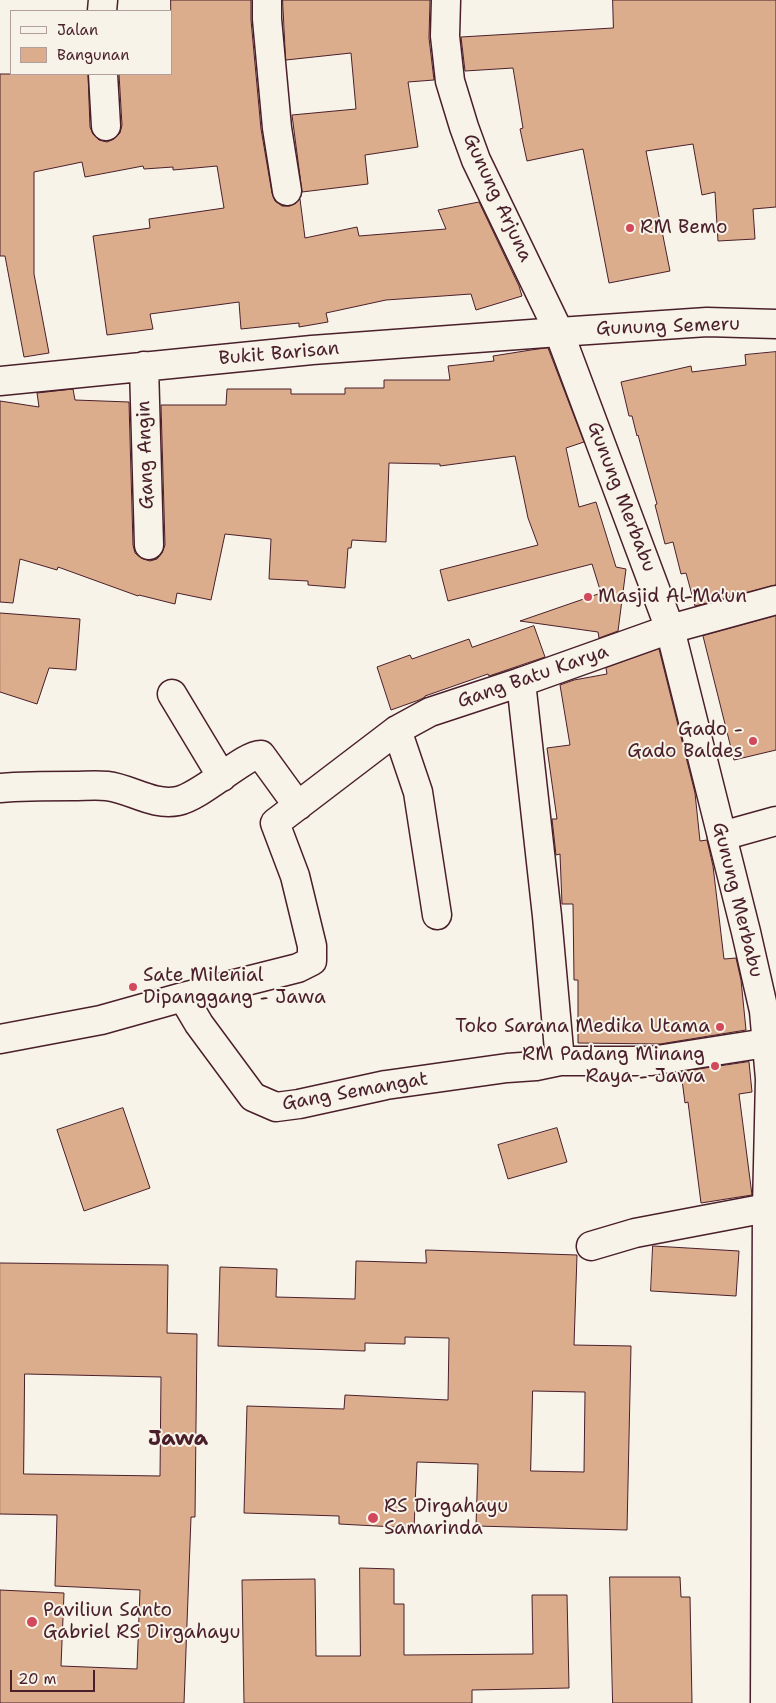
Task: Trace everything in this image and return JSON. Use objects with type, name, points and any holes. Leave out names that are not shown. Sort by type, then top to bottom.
[{"type":"street","points":[[267,0],[277,128],[287,191]]},
{"type":"street","name":"Gunung Arjuna","points":[[446,0],[444,36],[450,81],[464,127],[476,160],[559,332]]},
{"type":"street","points":[[103,75],[106,126]]},
{"type":"street","name":"Gunung Semeru","points":[[559,332],[707,322],[776,324]]},
{"type":"street","name":"Bukit Barisan","points":[[0,381],[312,350],[559,332]]},
{"type":"street","name":"Gunung Merbabu","points":[[559,332],[670,629],[722,836],[770,1012],[766,1042],[770,1079],[771,1600],[765,1703]]},
{"type":"street","name":"Gang Angin","points":[[144,366],[149,545]]},
{"type":"street","name":"Gang Batu Karya","points":[[183,997],[298,968],[312,961],[312,946],[295,876],[275,823],[397,730],[430,712],[670,629],[776,600]]},
{"type":"street","points":[[521,682],[547,916],[560,1061]]},
{"type":"street","points":[[172,694],[222,777]]},
{"type":"street","points":[[397,730],[418,792],[437,915]]},
{"type":"street","points":[[0,788],[26,786],[108,786],[152,800],[167,802],[180,800],[197,792],[256,754],[261,755],[298,806]]},
{"type":"street","points":[[722,836],[776,821]]},
{"type":"street","points":[[0,1039],[101,1020],[183,997]]},
{"type":"street","name":"Gang Semangat","points":[[183,997],[199,1024],[253,1097],[276,1107],[299,1104],[386,1085],[507,1068],[536,1066],[560,1061],[651,1061],[766,1042]]},
{"type":"street","points":[[591,1246],[636,1233],[770,1221]]},
{"type":"building","points":[[171,0],[251,0],[251,20],[261,129],[272,193],[275,201],[282,206],[290,206],[300,199],[305,238],[357,227],[359,236],[446,229],[438,210],[479,202],[522,296],[476,310],[471,294],[386,300],[326,313],[328,322],[299,327],[299,323],[241,329],[239,302],[150,314],[153,329],[107,335],[93,236],[150,228],[149,219],[224,208],[217,166],[173,170],[173,167],[144,169],[143,166],[85,177],[82,162],[34,172],[34,274],[49,353],[24,357],[5,256],[0,256],[0,74],[88,75],[90,127],[93,134],[99,140],[107,142],[114,139],[120,133],[122,125],[119,75],[172,75]]},
{"type":"building","points":[[283,0],[430,0],[429,38],[434,80],[408,82],[418,147],[365,155],[368,184],[302,192],[292,115],[356,109],[351,53],[286,60]]},
{"type":"building","points":[[613,0],[776,0],[776,207],[753,209],[755,239],[718,241],[715,192],[702,195],[693,144],[646,151],[670,271],[609,283],[583,149],[527,161],[520,129],[523,128],[513,68],[465,71],[461,37],[613,28]]},
{"type":"building","points":[[548,348],[584,442],[566,448],[579,507],[596,502],[616,567],[626,569],[618,631],[599,638],[598,632],[520,621],[601,593],[592,564],[448,601],[440,570],[538,545],[528,518],[515,456],[440,466],[440,464],[389,463],[386,542],[352,540],[351,548],[348,548],[345,588],[308,585],[308,581],[269,579],[271,539],[225,534],[211,600],[177,593],[175,604],[138,596],[58,567],[57,570],[20,559],[13,603],[0,602],[0,401],[39,407],[37,393],[73,389],[75,400],[129,402],[133,545],[135,553],[141,558],[150,561],[157,559],[165,545],[161,405],[226,405],[227,389],[291,389],[291,394],[345,394],[345,388],[384,388],[384,380],[450,380],[448,366],[494,361],[493,356]]},
{"type":"building","points":[[776,352],[776,585],[695,606],[686,573],[681,574],[673,542],[665,544],[655,505],[657,504],[632,416],[629,416],[621,382],[691,366],[692,372],[746,365],[745,355]]},
{"type":"building","points":[[0,613],[80,619],[76,670],[49,668],[37,704],[0,692]]},
{"type":"building","points":[[776,616],[776,750],[734,760],[703,636]]},
{"type":"building","points":[[534,626],[545,657],[489,676],[488,674],[391,710],[377,667],[410,655],[412,659],[469,639],[472,647]]},
{"type":"building","points":[[659,649],[695,793],[700,841],[707,840],[713,866],[724,959],[736,958],[741,980],[746,1030],[660,1044],[578,1043],[578,980],[574,980],[573,904],[562,904],[560,854],[556,855],[552,819],[557,819],[547,748],[570,745],[560,685],[574,680],[607,674],[606,668]]},
{"type":"building","points":[[749,1062],[752,1092],[739,1094],[752,1195],[701,1203],[688,1102],[685,1103],[681,1072]]},
{"type":"building","points":[[123,1108],[150,1188],[84,1211],[57,1130]]},
{"type":"building","points":[[557,1128],[567,1162],[508,1179],[498,1145]]},
{"type":"building","points":[[653,1246],[739,1251],[736,1296],[651,1291]]},
{"type":"building","points":[[426,1250],[577,1255],[574,1345],[631,1346],[627,1530],[476,1526],[478,1464],[417,1462],[414,1528],[339,1524],[339,1516],[244,1513],[247,1406],[344,1409],[345,1395],[448,1400],[449,1338],[405,1337],[405,1344],[365,1343],[365,1351],[218,1346],[220,1267],[277,1269],[276,1297],[355,1299],[356,1261],[426,1263]],"holes":[[[533,1391],[585,1392],[584,1472],[531,1471]]]},
{"type":"building","points":[[0,1263],[168,1265],[167,1333],[197,1334],[195,1517],[191,1517],[184,1703],[0,1703],[0,1590],[64,1593],[61,1666],[137,1669],[140,1590],[55,1586],[57,1515],[0,1514]],"holes":[[[25,1374],[161,1377],[160,1476],[24,1474]]]},
{"type":"building","points":[[360,1568],[394,1569],[394,1604],[404,1604],[404,1655],[533,1654],[532,1595],[567,1595],[569,1688],[472,1690],[472,1703],[244,1703],[242,1580],[315,1579],[316,1656],[360,1656]]},
{"type":"building","points":[[610,1577],[680,1577],[681,1597],[690,1597],[692,1703],[613,1703]]},
{"type":"place","name":"RM Bemo","points":[[630,228]]},
{"type":"place","name":"Masjid Al-Ma'un","points":[[588,597]]},
{"type":"place","name":"Gado - Gado Baldes","points":[[753,741]]},
{"type":"place","name":"Sate Milenial Dipanggang - Jawa","points":[[133,987]]},
{"type":"place","name":"Toko Sarana Medika Utama","points":[[720,1027]]},
{"type":"place","name":"RM Padang Minang Raya - Jawa","points":[[715,1066]]},
{"type":"place","name":"RS Dirgahayu Samarinda","points":[[373,1518]]},
{"type":"place","name":"Paviliun Santo Gabriel RS Dirgahayu","points":[[32,1622]]},
{"type":"district","name":"Jawa","points":[[178,1440]]}]
